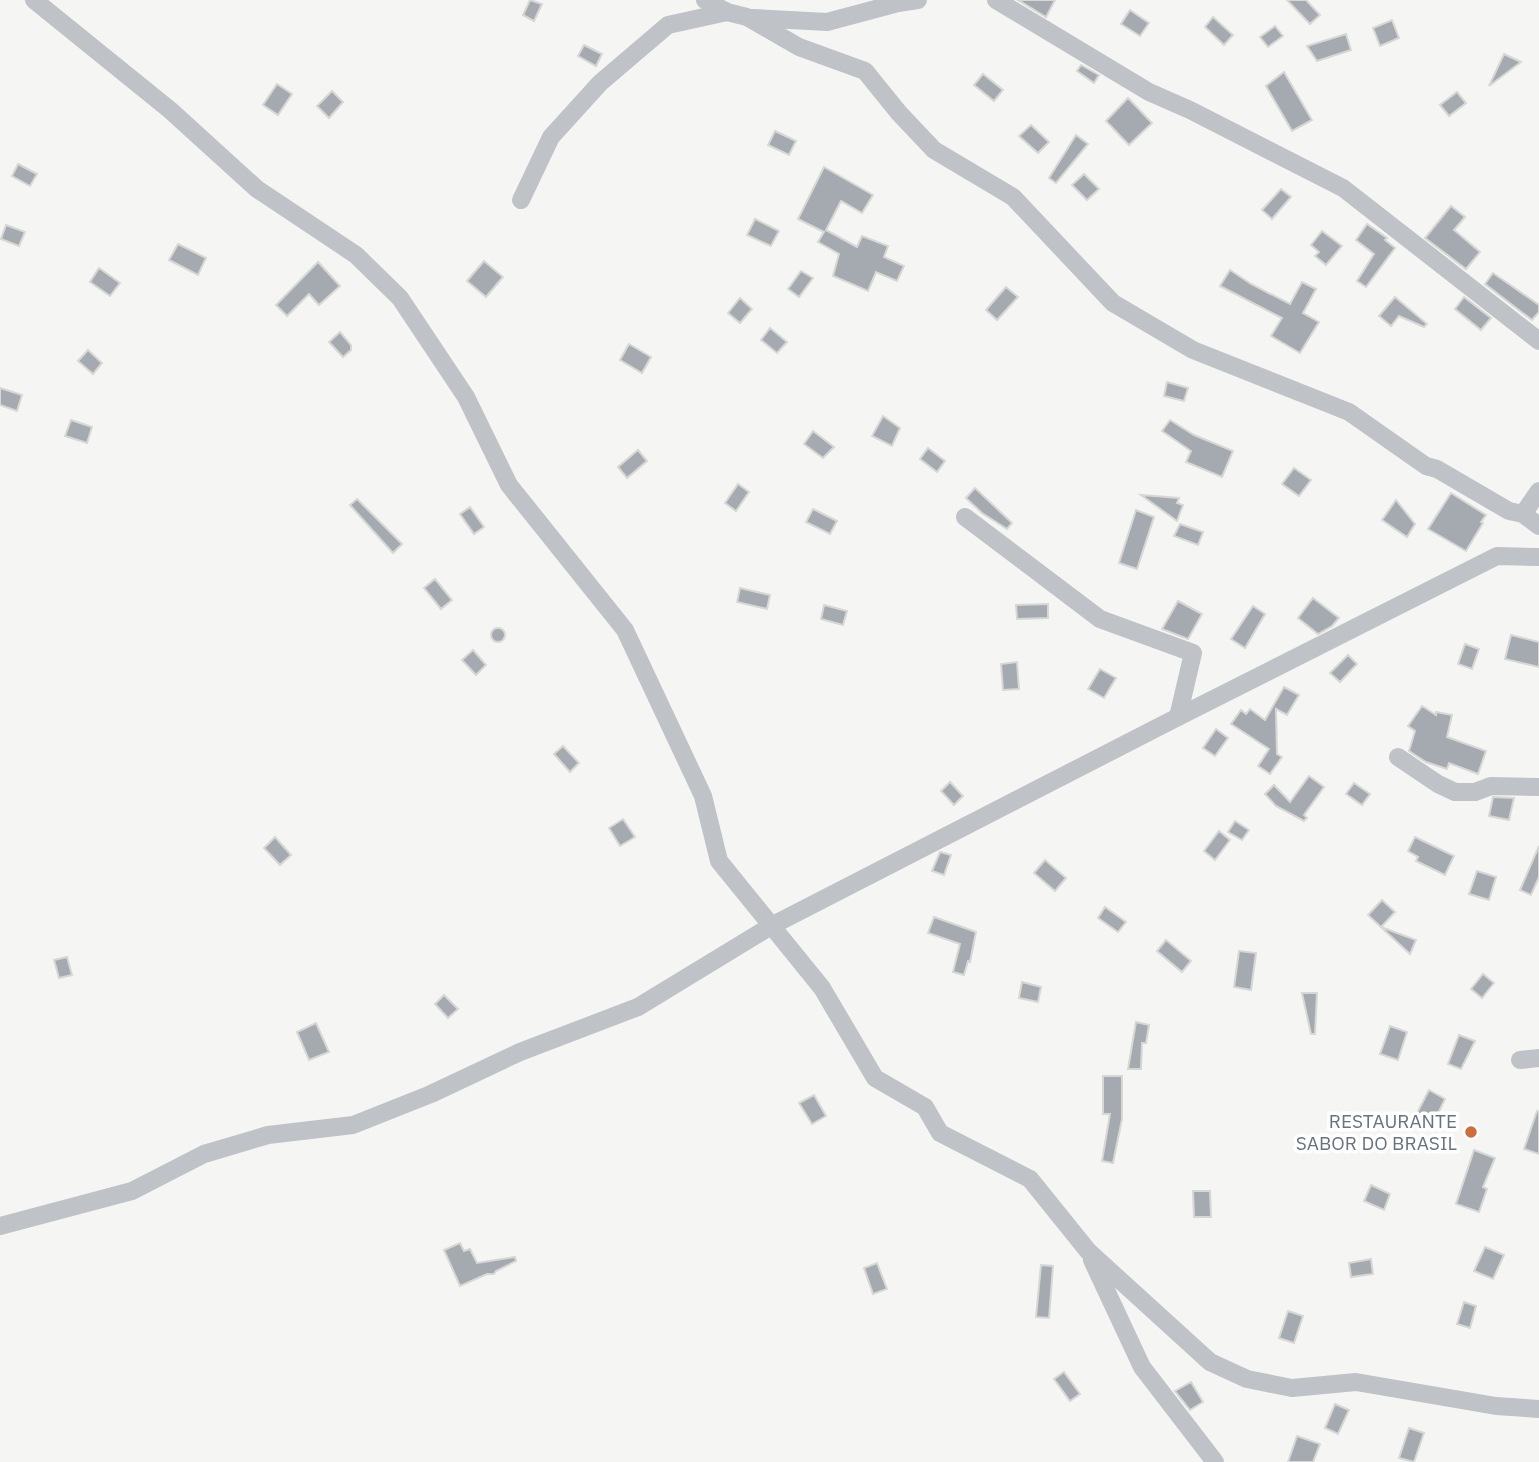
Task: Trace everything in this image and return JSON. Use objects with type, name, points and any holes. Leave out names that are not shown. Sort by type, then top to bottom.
[{"type":"street","points":[[34,0],[170,110],[257,188],[356,255],[400,298],[466,397],[509,485],[625,630],[703,796],[719,861],[822,988],[875,1077],[925,1107],[940,1133],[1030,1179],[1088,1251],[1209,1362],[1247,1379],[1292,1388],[1356,1382],[1496,1406],[1539,1409]]},
{"type":"street","points":[[705,0],[727,12],[747,17],[827,22],[898,1],[918,0]]},
{"type":"street","points":[[996,0],[1149,92],[1343,188],[1539,341]]},
{"type":"street","points":[[521,200],[551,137],[600,83],[668,24],[727,12]]},
{"type":"street","points":[[747,17],[799,47],[865,71],[934,150],[1013,197],[1113,303],[1193,350],[1349,412],[1426,466],[1509,511],[1523,514],[1539,526]]},
{"type":"street","points":[[1523,514],[1539,491]]},
{"type":"street","points":[[965,517],[1100,620],[1193,653],[1178,717]]},
{"type":"street","points":[[0,1226],[132,1191],[204,1154],[268,1135],[353,1125],[431,1094],[520,1052],[638,1007],[771,926],[1497,556],[1539,557]]},
{"type":"street","points":[[1398,757],[1455,792],[1475,792],[1491,786],[1539,787]]},
{"type":"street","points":[[1520,1060],[1539,1058]]},
{"type":"street","points":[[1088,1251],[1142,1367],[1215,1462]]},
{"type":"building","points":[[530,0],[542,4],[534,21],[523,15]]},
{"type":"building","points":[[1018,0],[1055,0],[1046,17]]},
{"type":"building","points":[[1287,0],[1306,0],[1320,15],[1310,24]]},
{"type":"building","points":[[1130,10],[1149,23],[1140,36],[1121,24]]},
{"type":"building","points":[[1213,17],[1233,35],[1224,45],[1205,27]]},
{"type":"building","points":[[1392,20],[1399,38],[1380,46],[1373,28]]},
{"type":"building","points":[[1275,26],[1283,36],[1268,47],[1260,37]]},
{"type":"building","points":[[1346,34],[1351,50],[1317,61],[1307,46]]},
{"type":"building","points":[[584,45],[602,54],[596,66],[578,56]]},
{"type":"building","points":[[1504,54],[1521,62],[1489,86]]},
{"type":"building","points":[[1081,65],[1099,75],[1094,83],[1077,71]]},
{"type":"building","points":[[1284,72],[1312,120],[1292,131],[1266,86]]},
{"type":"building","points":[[983,74],[1003,90],[994,101],[974,85]]},
{"type":"building","points":[[277,84],[292,94],[278,115],[263,105]]},
{"type":"building","points":[[332,91],[343,102],[329,118],[317,106]]},
{"type":"building","points":[[1457,92],[1466,103],[1449,116],[1440,105]]},
{"type":"building","points":[[1128,98],[1152,123],[1129,145],[1106,121]]},
{"type":"building","points":[[1031,125],[1049,142],[1038,153],[1019,136]]},
{"type":"building","points":[[775,131],[796,141],[789,155],[768,145]]},
{"type":"building","points":[[1076,135],[1088,144],[1056,183],[1049,178]]},
{"type":"building","points":[[18,164],[37,174],[30,186],[12,176]]},
{"type":"building","points":[[824,167],[873,195],[862,213],[841,201],[826,230],[857,247],[862,236],[888,246],[884,257],[904,266],[897,281],[876,272],[868,291],[833,276],[839,254],[818,242],[824,232],[798,219]]},
{"type":"building","points":[[1084,174],[1099,189],[1087,200],[1072,185]]},
{"type":"building","points":[[1281,189],[1291,197],[1272,219],[1262,210]]},
{"type":"building","points":[[1451,206],[1465,217],[1454,230],[1480,252],[1466,269],[1425,238]]},
{"type":"building","points":[[755,219],[779,231],[771,246],[747,235]]},
{"type":"building","points":[[1367,224],[1387,238],[1385,240],[1395,248],[1366,287],[1357,281],[1374,254],[1356,240]]},
{"type":"building","points":[[6,225],[25,232],[19,246],[1,239]]},
{"type":"building","points":[[1322,231],[1342,246],[1326,265],[1315,256],[1319,252],[1311,245]]},
{"type":"building","points":[[178,244],[206,258],[198,275],[169,260]]},
{"type":"building","points":[[484,261],[503,277],[486,297],[467,281]]},
{"type":"building","points":[[318,262],[340,286],[319,305],[309,294],[287,316],[276,305]]},
{"type":"building","points":[[99,268],[120,283],[110,296],[90,282]]},
{"type":"building","points":[[1230,270],[1290,304],[1302,282],[1316,289],[1303,313],[1319,322],[1300,353],[1271,336],[1282,318],[1220,286]]},
{"type":"building","points":[[801,271],[813,278],[799,297],[788,289]]},
{"type":"building","points":[[1493,273],[1539,305],[1539,312],[1532,320],[1485,284]]},
{"type":"building","points":[[1006,287],[1018,297],[997,320],[986,310]]},
{"type":"building","points":[[1395,297],[1427,324],[1424,327],[1399,316],[1391,326],[1379,316]]},
{"type":"building","points":[[1464,297],[1491,318],[1481,330],[1455,309]]},
{"type":"building","points":[[740,298],[752,309],[740,323],[728,313]]},
{"type":"building","points":[[770,328],[787,342],[777,353],[761,340]]},
{"type":"building","points":[[340,332],[351,345],[351,350],[343,357],[329,342]]},
{"type":"building","points":[[629,344],[651,357],[642,373],[620,360]]},
{"type":"building","points":[[88,350],[102,363],[93,374],[78,361]]},
{"type":"building","points":[[1167,382],[1188,388],[1184,401],[1164,396]]},
{"type":"building","points":[[0,388],[22,395],[17,411],[0,405]]},
{"type":"building","points":[[883,416],[900,428],[892,446],[872,436]]},
{"type":"building","points":[[71,420],[92,427],[87,443],[65,436]]},
{"type":"building","points":[[1170,420],[1194,435],[1233,451],[1222,477],[1186,462],[1191,451],[1162,431]]},
{"type":"building","points":[[813,431],[834,447],[823,458],[804,444]]},
{"type":"building","points":[[928,448],[945,461],[937,472],[920,459]]},
{"type":"building","points":[[638,450],[647,461],[627,478],[618,467]]},
{"type":"building","points":[[1294,468],[1311,480],[1299,496],[1282,484]]},
{"type":"building","points":[[738,484],[749,492],[736,511],[725,503]]},
{"type":"building","points":[[975,488],[1012,523],[1007,529],[982,513],[966,498]]},
{"type":"building","points":[[1451,493],[1486,515],[1466,551],[1428,529]]},
{"type":"building","points":[[1141,495],[1179,498],[1177,503],[1183,505],[1177,521]]},
{"type":"building","points":[[357,499],[402,544],[393,553],[350,505]]},
{"type":"building","points":[[1396,500],[1415,524],[1407,537],[1382,520]]},
{"type":"building","points":[[470,507],[484,527],[474,534],[460,514]]},
{"type":"building","points":[[813,509],[837,521],[830,534],[806,522]]},
{"type":"building","points":[[1136,510],[1154,517],[1137,569],[1119,563]]},
{"type":"building","points":[[1180,524],[1203,532],[1198,545],[1174,536]]},
{"type":"building","points":[[435,579],[452,600],[441,609],[424,588]]},
{"type":"building","points":[[740,588],[770,595],[767,609],[737,602]]},
{"type":"building","points":[[1313,598],[1339,618],[1332,626],[1318,634],[1298,618]]},
{"type":"building","points":[[1178,601],[1202,614],[1188,639],[1162,629]]},
{"type":"building","points":[[1048,604],[1048,618],[1017,619],[1016,605]]},
{"type":"building","points":[[824,605],[847,611],[843,625],[821,619]]},
{"type":"building","points":[[1253,606],[1265,614],[1245,648],[1231,639]]},
{"type":"building","points":[[495,628],[501,628],[505,635],[501,642],[495,642],[491,638],[491,632]]},
{"type":"building","points":[[1511,635],[1539,642],[1539,667],[1505,659]]},
{"type":"building","points":[[1465,644],[1479,649],[1472,669],[1458,664]]},
{"type":"building","points":[[473,650],[486,665],[476,675],[462,660]]},
{"type":"building","points":[[1348,655],[1357,664],[1340,682],[1330,673]]},
{"type":"building","points":[[1017,662],[1019,689],[1003,690],[1001,664]]},
{"type":"building","points":[[1100,669],[1116,678],[1104,698],[1088,689]]},
{"type":"building","points":[[1284,687],[1299,695],[1287,715],[1276,709],[1277,754],[1282,757],[1270,774],[1258,766],[1269,749],[1231,724],[1241,710],[1246,714],[1250,709],[1265,720]]},
{"type":"building","points":[[1422,706],[1436,715],[1436,712],[1452,715],[1447,737],[1486,751],[1478,774],[1449,763],[1447,769],[1426,762],[1409,751],[1415,731],[1408,726]]},
{"type":"building","points":[[1216,729],[1228,738],[1215,756],[1203,748]]},
{"type":"building","points":[[563,746],[579,763],[570,772],[554,754]]},
{"type":"building","points":[[1309,776],[1324,787],[1304,815],[1307,818],[1304,821],[1276,806],[1265,794],[1274,785],[1290,802]]},
{"type":"building","points":[[950,782],[963,796],[954,805],[941,791]]},
{"type":"building","points":[[1354,783],[1370,794],[1362,805],[1346,794]]},
{"type":"building","points":[[1493,797],[1514,798],[1509,820],[1489,816]]},
{"type":"building","points":[[623,819],[635,837],[620,846],[609,828]]},
{"type":"building","points":[[1235,821],[1249,830],[1242,840],[1228,832]]},
{"type":"building","points":[[1219,831],[1230,840],[1215,860],[1204,851]]},
{"type":"building","points":[[275,837],[291,855],[280,865],[264,848]]},
{"type":"building","points":[[1415,837],[1454,856],[1445,875],[1416,861],[1418,857],[1408,851]]},
{"type":"building","points":[[1539,846],[1539,877],[1531,895],[1520,890]]},
{"type":"building","points":[[940,852],[951,855],[944,875],[932,871]]},
{"type":"building","points":[[1045,860],[1066,878],[1055,891],[1034,873]]},
{"type":"building","points":[[1477,871],[1496,877],[1489,900],[1469,894]]},
{"type":"building","points":[[1382,900],[1395,912],[1381,927],[1416,940],[1410,954],[1368,915]]},
{"type":"building","points":[[1105,907],[1126,922],[1118,932],[1098,918]]},
{"type":"building","points":[[934,917],[976,932],[970,962],[968,961],[964,975],[953,972],[960,944],[928,933]]},
{"type":"building","points":[[1166,940],[1191,961],[1182,972],[1157,951]]},
{"type":"building","points":[[1239,951],[1256,953],[1251,990],[1234,987]]},
{"type":"building","points":[[67,957],[72,975],[59,978],[54,960]]},
{"type":"building","points":[[1483,974],[1494,983],[1482,998],[1471,989]]},
{"type":"building","points":[[1022,982],[1041,987],[1038,1002],[1019,998]]},
{"type":"building","points":[[1302,993],[1317,993],[1315,1034],[1311,1034]]},
{"type":"building","points":[[444,995],[458,1009],[448,1018],[435,1004]]},
{"type":"building","points":[[1136,1022],[1149,1025],[1146,1043],[1142,1043],[1141,1069],[1128,1069]]},
{"type":"building","points":[[316,1023],[329,1052],[309,1060],[297,1032]]},
{"type":"building","points":[[1390,1026],[1407,1032],[1398,1060],[1380,1054]]},
{"type":"building","points":[[1459,1035],[1475,1041],[1461,1069],[1448,1064]]},
{"type":"building","points":[[1103,1076],[1122,1076],[1122,1119],[1113,1163],[1102,1161],[1110,1114],[1103,1114]]},
{"type":"building","points":[[1429,1090],[1445,1099],[1433,1124],[1416,1115]]},
{"type":"building","points":[[814,1095],[826,1116],[812,1124],[799,1103]]},
{"type":"building","points":[[1537,1111],[1539,1112],[1539,1154],[1524,1149]]},
{"type":"building","points":[[1474,1150],[1495,1158],[1483,1187],[1487,1189],[1479,1212],[1456,1204]]},
{"type":"building","points":[[1371,1185],[1390,1194],[1384,1210],[1364,1201]]},
{"type":"building","points":[[1193,1191],[1210,1191],[1211,1217],[1194,1217]]},
{"type":"building","points":[[460,1243],[464,1251],[470,1249],[477,1263],[515,1257],[516,1261],[494,1274],[487,1274],[460,1286],[444,1250]]},
{"type":"building","points":[[1485,1247],[1504,1255],[1493,1279],[1474,1271]]},
{"type":"building","points":[[1371,1259],[1373,1274],[1351,1277],[1349,1263]]},
{"type":"building","points":[[877,1263],[887,1289],[873,1294],[864,1268]]},
{"type":"building","points":[[1041,1265],[1053,1266],[1049,1318],[1036,1317]]},
{"type":"building","points":[[1464,1302],[1476,1306],[1470,1328],[1457,1324]]},
{"type":"building","points":[[1288,1311],[1303,1316],[1294,1343],[1279,1338]]},
{"type":"building","points":[[1064,1372],[1080,1394],[1070,1401],[1054,1379]]},
{"type":"building","points":[[1191,1382],[1203,1402],[1190,1410],[1175,1391]]},
{"type":"building","points":[[1335,1404],[1349,1410],[1338,1434],[1325,1428]]},
{"type":"building","points":[[1409,1428],[1424,1433],[1414,1462],[1399,1458]]},
{"type":"building","points":[[1297,1436],[1320,1444],[1313,1462],[1288,1462]]},
{"type":"place","name":"RESTAURANTE SABOR DO BRASIL","points":[[1471,1132]]}]
